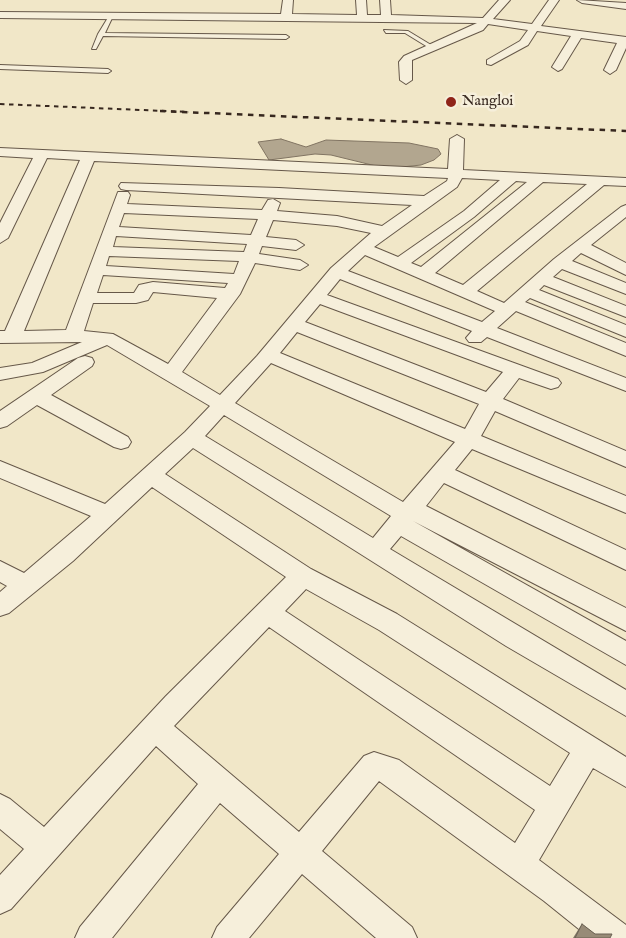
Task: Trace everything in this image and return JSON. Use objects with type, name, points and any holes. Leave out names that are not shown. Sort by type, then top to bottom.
[{"type":"street","points":[[286,18],[288,0]]},
{"type":"street","points":[[361,0],[362,18]]},
{"type":"street","points":[[385,0],[386,19]]},
{"type":"street","points":[[406,80],[405,62],[408,58],[466,34],[489,19],[505,0]]},
{"type":"street","points":[[491,62],[524,43],[554,0]]},
{"type":"street","points":[[583,3],[610,8],[626,6]]},
{"type":"street","points":[[482,4],[489,19]]},
{"type":"street","points":[[7,12],[262,13],[286,18],[311,14],[338,14],[386,19],[410,14],[458,14],[536,28],[600,32],[624,38],[610,70]]},
{"type":"street","points":[[558,67],[572,30]]},
{"type":"street","points":[[0,606],[65,554],[192,437],[268,355],[337,272],[385,231],[452,184],[455,180],[457,139]]},
{"type":"street","points":[[0,152],[626,182]]},
{"type":"street","points":[[0,238],[42,154]]},
{"type":"street","points":[[88,156],[6,337],[73,336],[107,338],[119,343],[405,515],[626,654]]},
{"type":"street","points":[[73,336],[135,159]]},
{"type":"street","points":[[170,375],[231,294],[240,279],[290,167]]},
{"type":"street","points":[[399,264],[469,214],[512,177]]},
{"type":"street","points":[[423,274],[540,178]]},
{"type":"street","points":[[464,292],[600,181]]},
{"type":"street","points":[[126,186],[279,192],[426,202]]},
{"type":"street","points":[[118,208],[267,215],[346,223],[385,231]]},
{"type":"street","points":[[464,351],[483,329],[511,307],[560,262],[626,210]]},
{"type":"street","points":[[110,231],[256,240],[296,245]]},
{"type":"street","points":[[580,246],[625,267]]},
{"type":"street","points":[[363,248],[464,292],[511,307],[626,350]]},
{"type":"street","points":[[103,251],[250,257],[300,265]]},
{"type":"street","points":[[560,262],[626,289]]},
{"type":"street","points":[[95,270],[240,279]]},
{"type":"street","points":[[337,272],[626,385]]},
{"type":"street","points":[[542,278],[626,312]]},
{"type":"street","points":[[85,298],[136,298],[142,296],[144,289],[152,287],[231,294]]},
{"type":"street","points":[[528,291],[626,331]]},
{"type":"street","points":[[316,297],[551,383]]},
{"type":"street","points":[[294,324],[490,401],[626,459]]},
{"type":"street","points":[[0,374],[36,368],[107,338]]},
{"type":"street","points":[[268,355],[470,438],[626,505]]},
{"type":"street","points":[[0,421],[85,362]]},
{"type":"street","points":[[375,551],[470,438],[490,401],[515,370]]},
{"type":"street","points":[[37,396],[121,442]]},
{"type":"street","points":[[192,437],[514,638],[626,704]]},
{"type":"street","points":[[0,468],[108,514]]},
{"type":"street","points":[[441,472],[626,561]]},
{"type":"street","points":[[150,475],[303,576],[388,622],[626,773]]},
{"type":"street","points":[[405,515],[626,620]]},
{"type":"street","points":[[0,571],[26,585]]},
{"type":"street","points":[[0,898],[155,727],[303,576]]},
{"type":"street","points":[[267,612],[554,806]]},
{"type":"street","points":[[155,727],[401,938]]},
{"type":"street","points":[[519,864],[589,749]]},
{"type":"street","points":[[228,938],[368,770],[374,766],[381,766],[389,770],[519,864],[616,938]]},
{"type":"street","points":[[91,938],[218,783]]},
{"type":"street","points":[[0,809],[45,848]]},
{"type":"lane","points":[[94,48],[113,12]]},
{"type":"lane","points":[[386,31],[409,33],[433,48]]},
{"type":"lane","points":[[101,34],[286,37]]},
{"type":"lane","points":[[0,67],[108,71]]},
{"type":"shaded area","points":[[281,139],[306,147],[326,140],[409,143],[438,149],[441,154],[434,160],[421,165],[402,167],[376,166],[331,155],[315,154],[269,160],[258,142]]},
{"type":"building","points":[[582,924],[595,934],[612,934],[610,938],[575,938]]},
{"type":"railway","points":[[0,104],[189,112]]},
{"type":"railway","points":[[160,111],[626,131]]},
{"type":"place","name":"Nangloi","points":[[451,102]]}]
